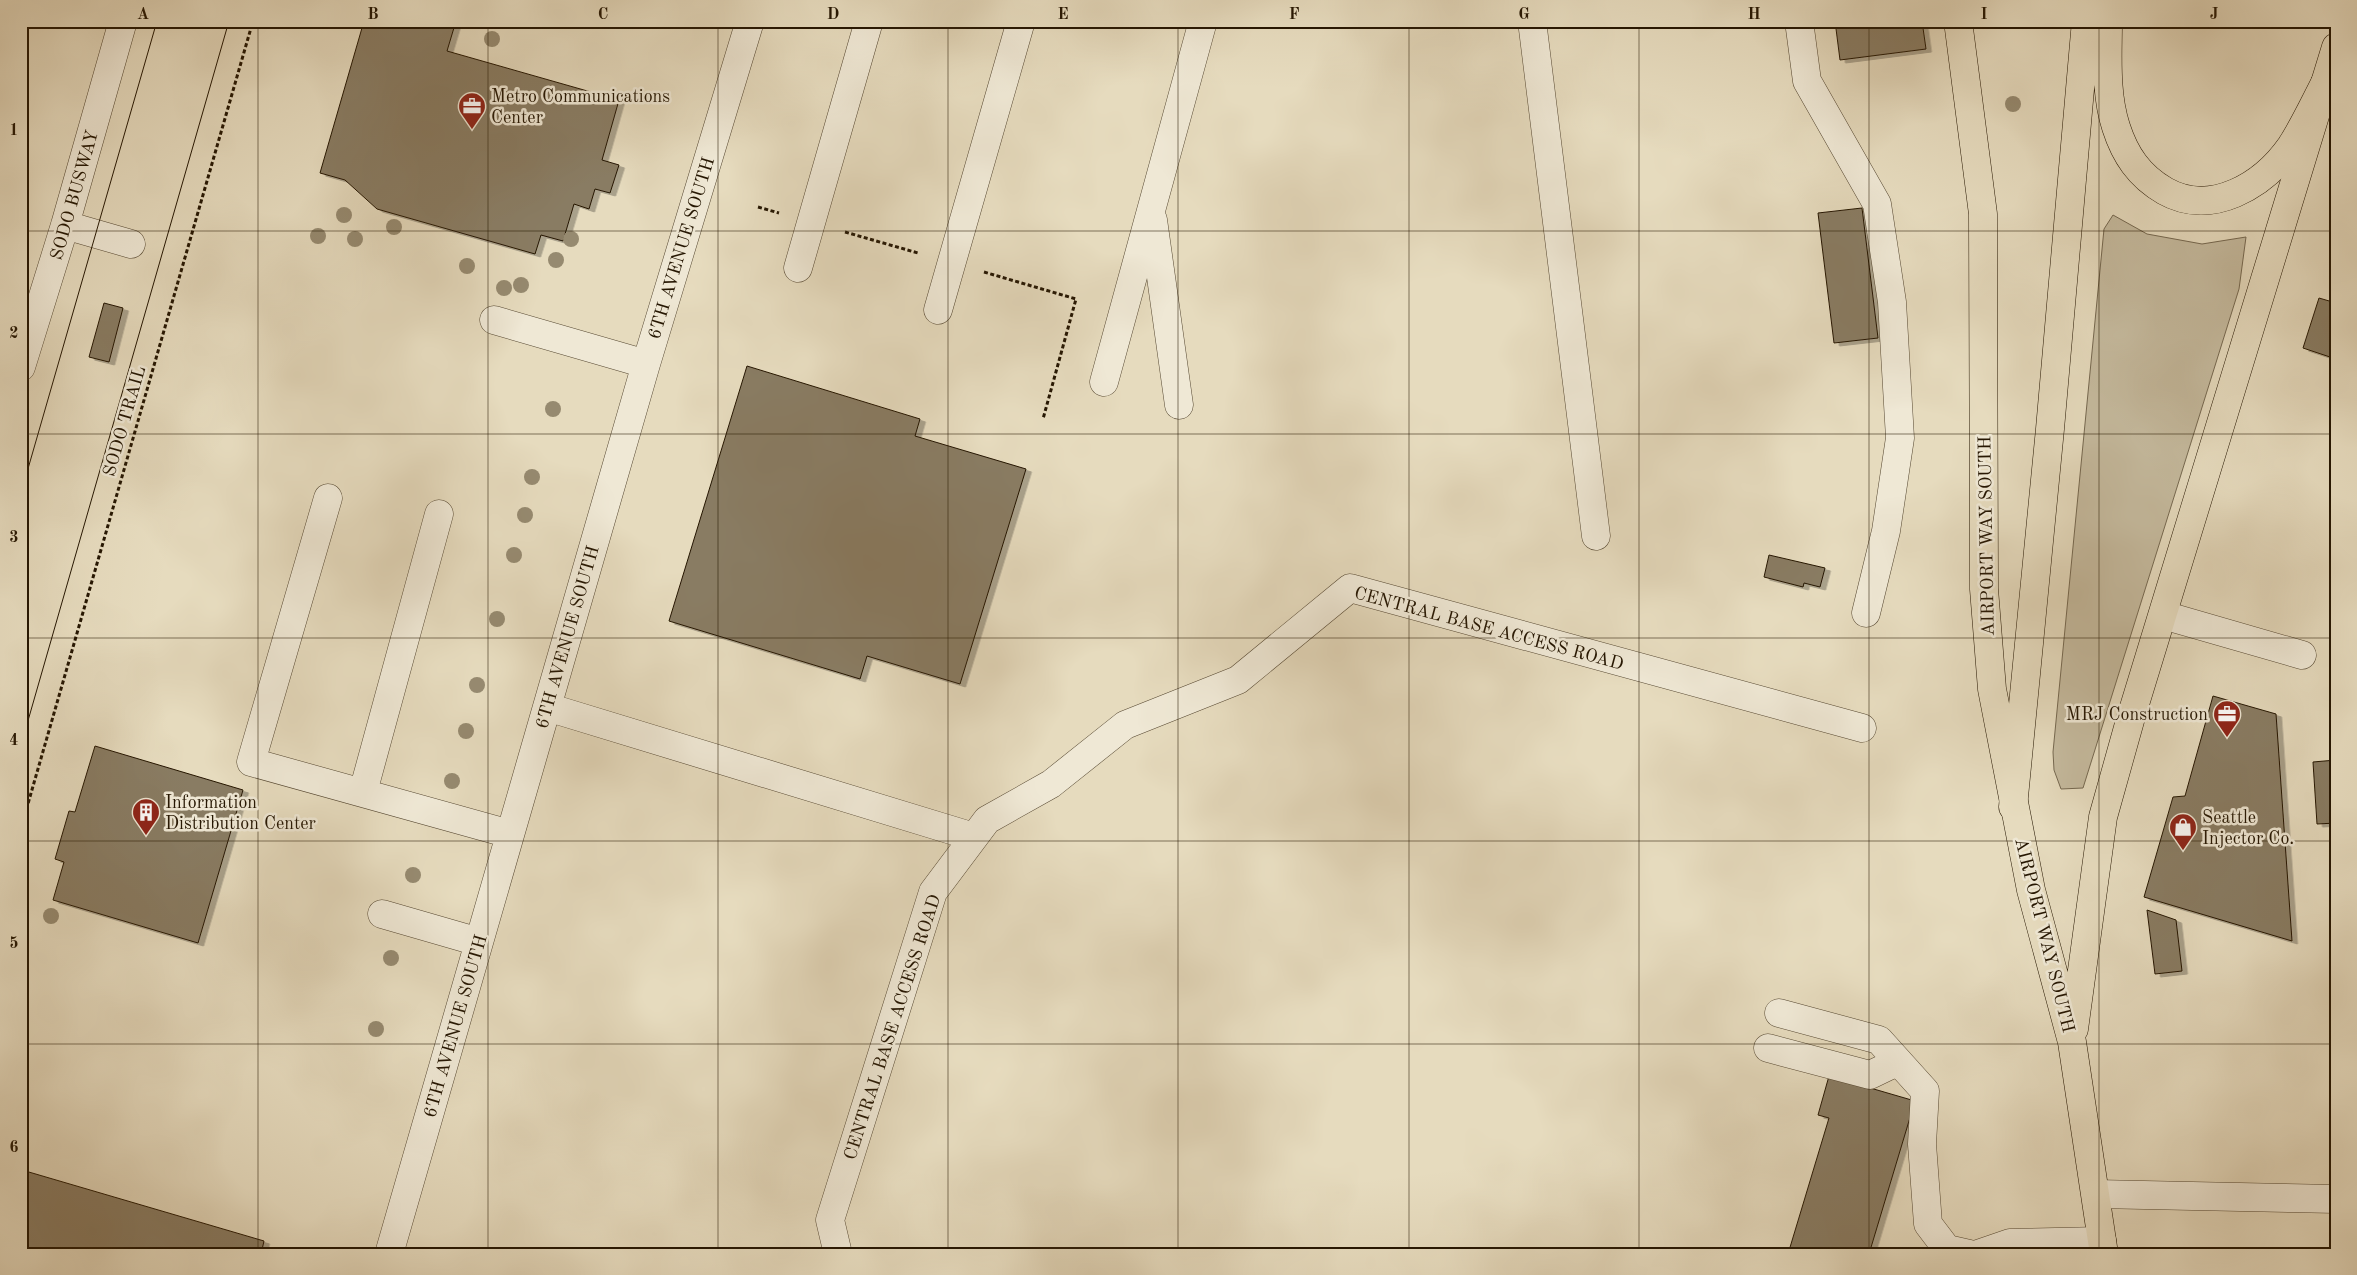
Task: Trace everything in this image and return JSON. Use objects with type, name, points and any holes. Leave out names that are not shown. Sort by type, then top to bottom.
[{"type":"main road","name":"AIRPORT WAY SOUTH","points":[[1958,21],[1983,214],[1984,589],[1992,688],[2013,807],[2031,890],[2072,1042],[2103,1247]]},
{"type":"main road","points":[[2013,807],[2050,429],[2086,21]]},
{"type":"main road","points":[[2108,21],[2109,93],[2115,125],[2123,146],[2134,165],[2148,182],[2187,201],[2211,201],[2233,196],[2271,169],[2290,148],[2325,83],[2336,47]]},
{"type":"main road","name":"AIRPORT WAY SOUTH","points":[[2072,1042],[2103,817],[2325,83]]},
{"type":"street","name":"SODO BUSWAY","points":[[21,367],[65,225],[123,21]]},
{"type":"street","name":"6TH AVENUE SOUTH","points":[[389,1254],[646,364],[750,21]]},
{"type":"street","points":[[798,268],[869,21]]},
{"type":"street","points":[[938,310],[1021,21]]},
{"type":"street","points":[[1104,382],[1204,21]]},
{"type":"street","points":[[1532,21],[1596,536]]},
{"type":"street","points":[[1799,21],[1806,80],[1877,204],[1892,302],[1900,438],[1886,531],[1866,613]]},
{"type":"street","points":[[1152,208],[1179,406]]},
{"type":"street","points":[[65,225],[130,244]]},
{"type":"street","points":[[494,320],[646,364]]},
{"type":"street","points":[[328,498],[251,762],[510,834]]},
{"type":"street","points":[[363,792],[439,514]]},
{"type":"street","name":"CENTRAL BASE ACCESS ROAD","points":[[838,1254],[830,1220],[933,892],[987,820],[1051,784],[1126,725],[1238,680],[1350,588],[1862,728]]},
{"type":"street","points":[[2163,615],[2302,655]]},
{"type":"street","points":[[547,707],[974,837]]},
{"type":"street","points":[[382,914],[479,942]]},
{"type":"street","points":[[1779,1013],[1879,1040],[1925,1091],[1922,1144],[1928,1224],[1947,1249],[1968,1254]]},
{"type":"street","points":[[1768,1048],[1870,1075],[1897,1062]]},
{"type":"street","points":[[2096,1194],[2336,1199]]},
{"type":"street","points":[[1978,1254],[2010,1243],[2103,1247]]},
{"type":"path","name":"SODO TRAIL","points":[[21,828],[253,21]]},
{"type":"shaded area","points":[[2113,215],[2147,234],[2202,244],[2246,237],[2239,289],[2083,788],[2061,789],[2054,770],[2053,752],[2104,229]]},
{"type":"building","name":"Metro Communications Center","points":[[364,21],[456,21],[447,51],[619,100],[602,160],[619,165],[610,193],[595,189],[589,209],[574,204],[563,241],[541,235],[535,254],[377,209],[345,180],[320,173]]},
{"type":"building","points":[[1835,21],[1922,21],[1926,49],[1840,60]]},
{"type":"building","points":[[1862,208],[1878,338],[1834,343],[1818,213]]},
{"type":"building","points":[[2319,298],[2336,303],[2336,359],[2303,348]]},
{"type":"building","points":[[104,303],[123,308],[109,362],[89,357]]},
{"type":"building","points":[[747,366],[920,419],[915,436],[1026,469],[960,684],[867,656],[860,679],[669,621]]},
{"type":"building","points":[[1769,555],[1825,568],[1820,587],[1804,583],[1803,587],[1764,577]]},
{"type":"building","points":[[2213,696],[2276,714],[2292,941],[2144,897],[2173,797],[2185,796]]},
{"type":"building","name":"Information Distribution Center","points":[[95,746],[243,790],[198,943],[53,900],[64,862],[55,859],[69,811],[75,812]]},
{"type":"building","points":[[2336,760],[2336,823],[2317,824],[2313,762]]},
{"type":"building","points":[[2147,910],[2176,920],[2182,971],[2155,974]]},
{"type":"building","points":[[1829,1076],[1915,1101],[1869,1254],[1788,1254],[1829,1118],[1818,1115]]},
{"type":"building","points":[[22,1170],[264,1241],[261,1254],[21,1254]]},
{"type":"building","points":[[2261,1248],[2261,1254],[2207,1254],[2207,1253]]},
{"type":"tram line","points":[[21,493],[157,21]]},
{"type":"tram line","points":[[21,745],[229,21]]},
{"type":"place","name":"Metro Communications Center","points":[[472,130]]},
{"type":"place","name":"MRJ Construction","points":[[2227,738]]},
{"type":"place","name":"Information Distribution Center","points":[[146,836]]},
{"type":"place","name":"Seattle Injector Co.","points":[[2183,851]]}]
